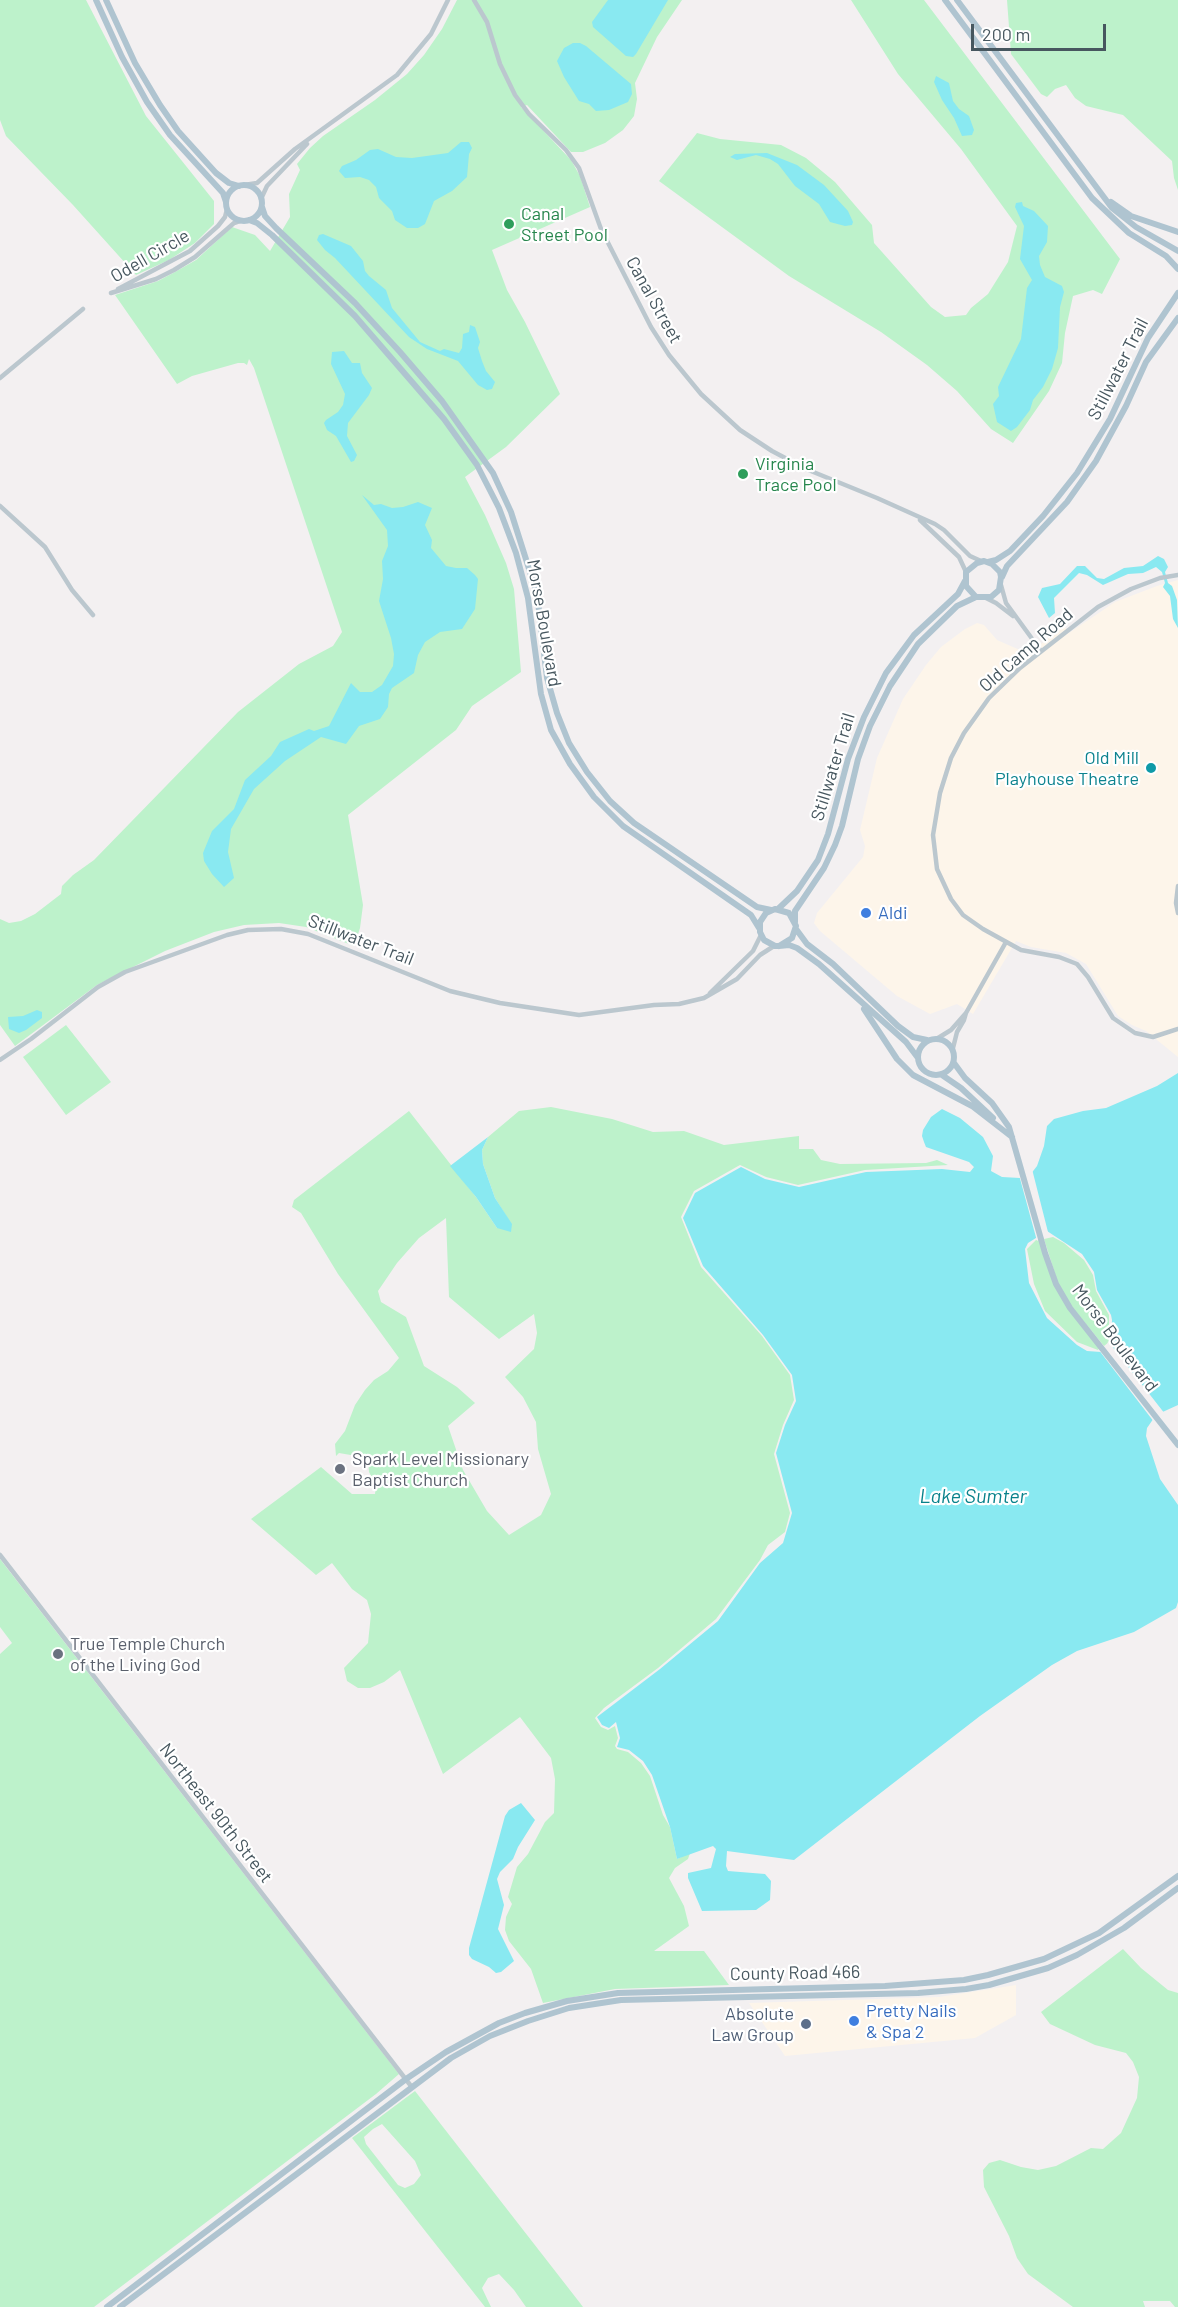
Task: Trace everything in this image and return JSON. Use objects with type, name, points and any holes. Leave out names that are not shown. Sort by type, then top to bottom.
[{"type":"main road","points":[[96,0],[122,57],[147,102],[170,135],[223,193],[227,206],[235,219],[249,220],[257,215],[262,207],[261,199],[255,189],[229,183],[216,173],[178,131],[135,63],[106,0]]},
{"type":"main road","points":[[945,0],[1092,198],[1129,233],[1166,256],[1178,269]]},
{"type":"main road","points":[[957,0],[1112,208],[1124,219],[1178,251]]},
{"type":"main road","points":[[1095,185],[1113,204],[1131,216],[1178,232]]},
{"type":"main road","points":[[227,206],[230,192],[241,186]]},
{"type":"main road","name":"Morse Boulevard","points":[[262,207],[265,216],[277,229],[355,303],[400,352],[442,401],[493,473],[511,512],[537,594],[547,678],[557,714],[568,743],[587,772],[610,801],[634,823],[756,907],[775,910]]},
{"type":"main road","name":"Morse Boulevard","points":[[249,220],[257,223],[272,235],[354,315],[444,419],[477,465],[499,508],[516,553],[528,598],[542,694],[551,730],[570,764],[594,797],[623,826],[751,915],[760,932]]},
{"type":"main road","name":"Stillwater Trail","points":[[984,561],[996,560],[1010,551],[1043,516],[1077,473],[1110,419],[1144,345],[1178,292]]},
{"type":"main road","name":"Stillwater Trail","points":[[1001,581],[1007,566],[1055,516],[1091,468],[1123,414],[1149,355],[1178,318]]},
{"type":"main road","points":[[984,561],[997,567],[1001,581],[995,594],[986,598],[976,597],[968,590],[965,581],[966,572],[972,565],[984,561]]},
{"type":"main road","name":"Stillwater Trail","points":[[775,910],[797,891],[818,860],[828,834],[848,759],[860,727],[886,673],[914,635],[958,594],[965,581]]},
{"type":"main road","name":"Stillwater Trail","points":[[795,926],[795,911],[824,868],[835,845],[842,826],[858,759],[870,726],[890,686],[918,644],[957,606],[976,597]]},
{"type":"main road","points":[[795,926],[792,939],[777,946],[769,944],[760,932],[762,917],[775,910],[789,913],[807,944],[833,964],[898,1026],[913,1037],[927,1041]]},
{"type":"main road","name":"Morse Boulevard","points":[[777,946],[789,945],[805,953],[906,1042],[918,1058]]},
{"type":"main road","name":"Morse Boulevard","points":[[858,1000],[897,1059],[913,1075],[972,1106],[1002,1128]]},
{"type":"main road","points":[[938,1038],[948,1042],[953,1048],[954,1063],[950,1069],[941,1074],[930,1074],[924,1071],[918,1058],[922,1045],[938,1038]]},
{"type":"main road","name":"Morse Boulevard","points":[[954,1063],[965,1078],[992,1103],[1009,1127],[1045,1253],[1056,1284],[1070,1308],[1178,1445]]},
{"type":"main road","name":"Morse Boulevard","points":[[941,1074],[961,1088],[1012,1138]]},
{"type":"main road","name":"County Road 466","points":[[255,2195],[406,2079],[446,2052],[485,2029],[525,2013],[567,2001],[618,1993],[916,1984],[964,1980],[1044,1959],[1099,1933],[1178,1876]]},
{"type":"main road","name":"County Road 466","points":[[204,2243],[451,2058],[490,2036],[528,2021],[569,2008],[621,2000],[918,1993],[989,1985],[1039,1971],[1077,1955],[1124,1928],[1178,1888]]},
{"type":"main road","points":[[107,2307],[255,2195]]},
{"type":"main road","points":[[120,2307],[204,2243],[204,2237],[243,2208],[255,2195]]},
{"type":"main road","points":[[146,2288],[156,2276],[187,2253],[192,2242]]},
{"type":"street","points":[[241,186],[257,183],[295,149],[398,75],[431,34],[448,0]]},
{"type":"street","name":"Canal Street","points":[[474,0],[487,22],[500,64],[515,95],[529,114],[566,150],[579,168],[601,229],[651,327],[692,384],[731,422],[772,451],[806,469],[935,525],[947,533],[970,556],[984,561]]},
{"type":"street","points":[[261,199],[267,186],[299,155],[310,140]]},
{"type":"street","name":"Odell Circle","points":[[227,206],[225,217],[218,226],[190,251],[111,293],[146,283],[174,270],[195,258],[234,223],[240,221]]},
{"type":"street","points":[[0,378],[83,309]]},
{"type":"street","points":[[0,506],[45,547],[72,590],[93,615]]},
{"type":"street","name":"Canal Street","points":[[915,516],[959,557],[966,572]]},
{"type":"street","points":[[942,539],[947,533]]},
{"type":"street","name":"Old Camp Road","points":[[1178,575],[1131,589],[1080,619],[1020,668],[989,698],[964,733],[946,771],[933,835],[937,869],[951,899],[963,915],[1021,950],[1059,957],[1077,964],[1088,977],[1113,1018],[1135,1034],[1153,1037],[1178,1029]]},
{"type":"street","points":[[1001,581],[1006,603],[1041,651]]},
{"type":"street","points":[[986,598],[1017,620]]},
{"type":"street","points":[[1178,886],[1176,903],[1178,913]]},
{"type":"street","name":"Stillwater Trail","points":[[0,1060],[98,987],[125,972],[227,935],[264,929],[296,931],[319,937],[450,991],[500,1003],[560,1013],[593,1014],[654,1005],[679,1004],[704,998],[737,980],[760,955],[777,946]]},
{"type":"street","points":[[704,998],[757,946],[760,932]]},
{"type":"street","points":[[938,1038],[951,1030],[966,1013],[1006,942]]},
{"type":"street","points":[[953,1048],[957,1032],[966,1013]]},
{"type":"street","name":"Northeast 90th Street","points":[[0,1555],[411,2086]]},
{"type":"shaded area","points":[[1178,580],[1178,1057],[1146,1031],[1118,1016],[1086,964],[1066,953],[1031,947],[1016,941],[973,1014],[957,1004],[930,1014],[897,996],[820,931],[814,923],[817,913],[863,857],[865,846],[860,830],[877,758],[903,699],[941,647],[977,623],[984,625],[997,640],[1029,654],[1064,625],[1069,633],[1115,602]]},
{"type":"shaded area","points":[[1016,1985],[1016,2015],[975,2038],[785,2056],[749,2003],[939,1997]]},
{"type":"green space","points":[[0,0],[86,0],[146,116],[214,201],[214,224],[195,243],[169,260],[136,275],[73,205],[6,136],[0,120]]},
{"type":"green space","points":[[457,0],[682,0],[657,37],[635,83],[637,99],[634,116],[623,130],[605,143],[583,152],[571,152],[527,105],[521,107],[571,160],[580,176],[590,207],[492,250],[507,290],[560,394],[506,447],[465,477],[506,563],[514,589],[521,672],[472,706],[456,730],[348,815],[363,905],[360,928],[354,946],[306,927],[279,923],[244,925],[214,932],[165,951],[97,985],[15,1046],[0,1025],[0,919],[9,923],[21,921],[35,914],[61,894],[62,886],[94,860],[238,712],[299,664],[333,646],[342,632],[254,368],[249,359],[247,365],[238,363],[192,376],[177,384],[115,295],[158,281],[196,260],[232,227],[255,235],[270,251],[290,217],[289,194],[300,170],[297,164],[323,136],[375,100],[407,74],[442,29]]},
{"type":"green space","points":[[851,0],[924,0],[1120,259],[1102,294],[1093,290],[1073,296],[1065,333],[1062,363],[1049,391],[1013,443],[991,429],[957,391],[927,365],[881,332],[789,276],[659,181],[697,133],[720,139],[781,145],[806,158],[835,182],[872,225],[874,243],[931,307],[945,317],[966,315],[988,294],[1008,262],[1017,226],[961,149],[898,74]]},
{"type":"green space","points":[[1007,0],[1178,0],[1178,190],[1172,161],[1123,115],[1086,106],[1075,98],[1066,85],[1055,89],[1047,97],[1041,94],[1011,54]]},
{"type":"green space","points":[[66,1025],[111,1082],[66,1115],[23,1057]]},
{"type":"green space","points":[[551,1107],[612,1119],[653,1132],[684,1131],[724,1145],[799,1136],[799,1149],[813,1149],[821,1160],[840,1164],[926,1163],[937,1160],[948,1165],[865,1170],[798,1185],[766,1177],[740,1165],[694,1191],[681,1217],[701,1267],[762,1336],[790,1375],[794,1400],[774,1454],[790,1513],[785,1532],[768,1545],[760,1560],[716,1619],[658,1668],[604,1708],[595,1718],[601,1727],[608,1730],[615,1726],[618,1738],[615,1746],[617,1749],[628,1752],[641,1763],[650,1776],[663,1815],[670,1827],[677,1859],[690,1853],[688,1859],[675,1868],[669,1878],[684,1906],[689,1926],[654,1951],[704,1951],[729,1985],[615,1989],[543,2003],[531,1969],[509,1941],[505,1930],[506,1917],[512,1904],[508,1897],[517,1867],[528,1854],[545,1822],[554,1813],[555,1779],[551,1758],[520,1717],[443,1774],[400,1670],[384,1682],[370,1688],[358,1688],[347,1681],[344,1668],[368,1643],[371,1614],[367,1600],[352,1589],[332,1563],[316,1575],[251,1519],[321,1467],[352,1494],[375,1494],[376,1485],[369,1472],[368,1458],[339,1453],[336,1456],[335,1444],[345,1431],[355,1405],[365,1390],[374,1380],[388,1371],[399,1358],[338,1274],[301,1213],[292,1207],[294,1200],[409,1111],[476,1197],[497,1228],[511,1224],[495,1198],[483,1164],[482,1150],[488,1137],[519,1111]],"holes":[[[446,1218],[449,1297],[499,1339],[534,1314],[537,1333],[534,1349],[505,1377],[523,1397],[536,1422],[538,1449],[551,1494],[541,1515],[509,1535],[487,1511],[463,1470],[448,1426],[475,1403],[457,1387],[424,1366],[406,1317],[381,1302],[378,1291],[397,1263],[419,1238]]]},
{"type":"green space","points":[[1053,1237],[1084,1260],[1093,1275],[1096,1291],[1109,1315],[1109,1342],[1104,1346],[1072,1307],[1058,1283],[1044,1239]]},
{"type":"green space","points":[[1039,1240],[1054,1285],[1100,1349],[1077,1342],[1045,1311],[1034,1284],[1027,1249]]},
{"type":"green space","points":[[0,1559],[399,2074],[376,2094],[94,2307],[0,2307],[0,1654],[12,1643],[0,1627]]},
{"type":"green space","points":[[1123,1949],[1141,1968],[1168,1990],[1178,1993],[1178,2307],[1170,2301],[1143,2301],[1145,2307],[1073,2307],[1028,2274],[1017,2258],[1009,2236],[984,2187],[983,2170],[989,2163],[1000,2160],[1038,2170],[1056,2166],[1091,2148],[1103,2149],[1121,2133],[1137,2098],[1139,2077],[1133,2062],[1126,2053],[1095,2045],[1050,2024],[1041,2012]]},
{"type":"green space","points":[[415,2091],[583,2307],[526,2307],[499,2274],[488,2278],[482,2288],[491,2307],[485,2307],[352,2138]],"holes":[[[382,2124],[415,2161],[421,2175],[414,2184],[405,2188],[398,2185],[366,2144],[364,2137]]]},
{"type":"water","points":[[608,0],[668,0],[633,57],[626,56],[593,27],[592,22]]},
{"type":"water","points":[[573,43],[586,46],[631,84],[632,94],[628,102],[609,110],[596,111],[589,104],[579,101],[557,61],[564,48]]},
{"type":"water","points":[[936,76],[949,83],[953,101],[969,116],[974,130],[972,135],[962,136],[934,82]]},
{"type":"water","points":[[461,142],[469,142],[472,148],[469,154],[467,177],[452,191],[434,201],[425,224],[418,228],[407,228],[395,220],[392,211],[379,198],[376,187],[369,180],[360,177],[345,178],[339,171],[342,166],[370,150],[378,149],[396,157],[412,158],[448,153]]},
{"type":"water","points":[[767,153],[797,165],[824,185],[848,211],[852,225],[845,226],[830,222],[819,204],[795,186],[778,164],[770,159],[756,155],[737,160],[730,157],[735,154]]},
{"type":"water","points":[[1022,202],[1023,206],[1034,211],[1048,226],[1047,242],[1039,256],[1040,265],[1045,277],[1062,286],[1064,292],[1060,307],[1058,348],[1052,369],[1033,400],[1030,410],[1011,431],[997,422],[993,404],[999,396],[998,387],[1021,339],[1027,288],[1032,280],[1020,259],[1024,226],[1015,207],[1016,203]]},
{"type":"water","points":[[323,234],[351,246],[363,261],[365,271],[386,290],[392,308],[420,342],[440,351],[444,349],[459,353],[462,348],[463,334],[469,332],[470,325],[475,327],[480,342],[478,348],[482,361],[486,371],[495,382],[492,389],[487,390],[478,385],[458,361],[427,349],[409,337],[325,250],[317,240],[319,235]]},
{"type":"water","points":[[344,351],[352,363],[360,363],[362,373],[372,388],[348,423],[347,436],[357,455],[351,462],[336,436],[327,430],[324,423],[343,405],[345,394],[331,364],[332,352]]},
{"type":"water","points":[[362,495],[374,505],[381,504],[392,508],[418,502],[432,508],[425,525],[432,540],[431,548],[446,566],[467,568],[478,579],[475,609],[462,629],[440,632],[425,642],[418,655],[414,673],[392,688],[388,707],[380,719],[359,726],[346,744],[321,737],[285,761],[254,789],[231,829],[228,852],[234,878],[224,887],[212,874],[204,861],[203,853],[212,831],[234,809],[245,780],[271,756],[280,742],[309,729],[314,731],[329,726],[351,683],[360,692],[372,692],[382,685],[393,666],[394,654],[391,638],[379,601],[383,579],[382,561],[388,546],[387,530]]},
{"type":"water","points":[[1158,556],[1164,559],[1168,567],[1165,572],[1177,600],[1178,628],[1173,619],[1170,596],[1163,587],[1165,583],[1162,572],[1156,567],[1143,573],[1128,574],[1103,585],[1079,573],[1054,598],[1055,613],[1049,618],[1038,597],[1042,588],[1060,584],[1077,566],[1085,566],[1097,578],[1104,579],[1124,568],[1143,566]]},
{"type":"water","points":[[37,1010],[42,1012],[42,1018],[26,1030],[19,1033],[9,1029],[8,1017],[23,1016]]},
{"type":"water","name":"Lake Sumter","points":[[1178,1073],[1178,1405],[1156,1415],[1147,1428],[1146,1436],[1160,1479],[1178,1505],[1178,1602],[1176,1608],[1134,1632],[1077,1651],[1052,1665],[980,1716],[794,1860],[727,1851],[728,1871],[765,1874],[771,1881],[770,1900],[756,1910],[702,1911],[688,1873],[711,1868],[716,1849],[713,1846],[677,1859],[670,1827],[652,1775],[643,1761],[629,1750],[617,1747],[620,1738],[616,1722],[609,1728],[602,1725],[597,1717],[718,1621],[760,1563],[783,1543],[792,1513],[776,1453],[796,1401],[792,1375],[763,1335],[703,1266],[683,1218],[695,1193],[741,1167],[765,1179],[799,1187],[866,1172],[942,1169],[970,1172],[974,1167],[969,1162],[926,1147],[922,1136],[923,1130],[931,1117],[942,1109],[960,1118],[983,1137],[993,1156],[991,1171],[1002,1177],[1020,1178],[1030,1175],[1037,1166],[1044,1146],[1047,1126],[1054,1119],[1083,1111],[1106,1108],[1157,1086]],"holes":[[[1047,1231],[1082,1254],[1094,1272],[1097,1290],[1112,1320],[1111,1345],[1101,1352],[1087,1351],[1077,1345],[1047,1318],[1029,1283],[1025,1249],[1028,1243]]]},
{"type":"water","points":[[488,1137],[482,1150],[483,1164],[495,1198],[512,1224],[511,1232],[497,1228],[476,1197],[450,1166]]},
{"type":"water","points":[[521,1803],[535,1820],[513,1859],[500,1872],[497,1879],[504,1905],[498,1929],[514,1961],[501,1972],[496,1973],[472,1959],[469,1955],[469,1948],[505,1816],[509,1810]]},
{"type":"pier","points":[[1032,1169],[1049,1236],[1046,1235],[1037,1241],[1019,1175]]},
{"type":"pier","points":[[1108,1341],[1165,1414],[1154,1422],[1098,1349],[1107,1347]]},
{"type":"place","name":"Canal Street Pool","points":[[509,224]]},
{"type":"place","name":"Virginia Trace Pool","points":[[743,474]]},
{"type":"place","name":"Old Mill Playhouse Theatre","points":[[1151,768]]},
{"type":"place","name":"Aldi","points":[[866,913]]},
{"type":"place","name":"Spark Level Missionary Baptist Church","points":[[340,1469]]},
{"type":"place","name":"True Temple Church of the Living God","points":[[58,1654]]},
{"type":"place","name":"Pretty Nails & Spa 2","points":[[854,2021]]},
{"type":"place","name":"Absolute Law Group","points":[[806,2024]]}]
